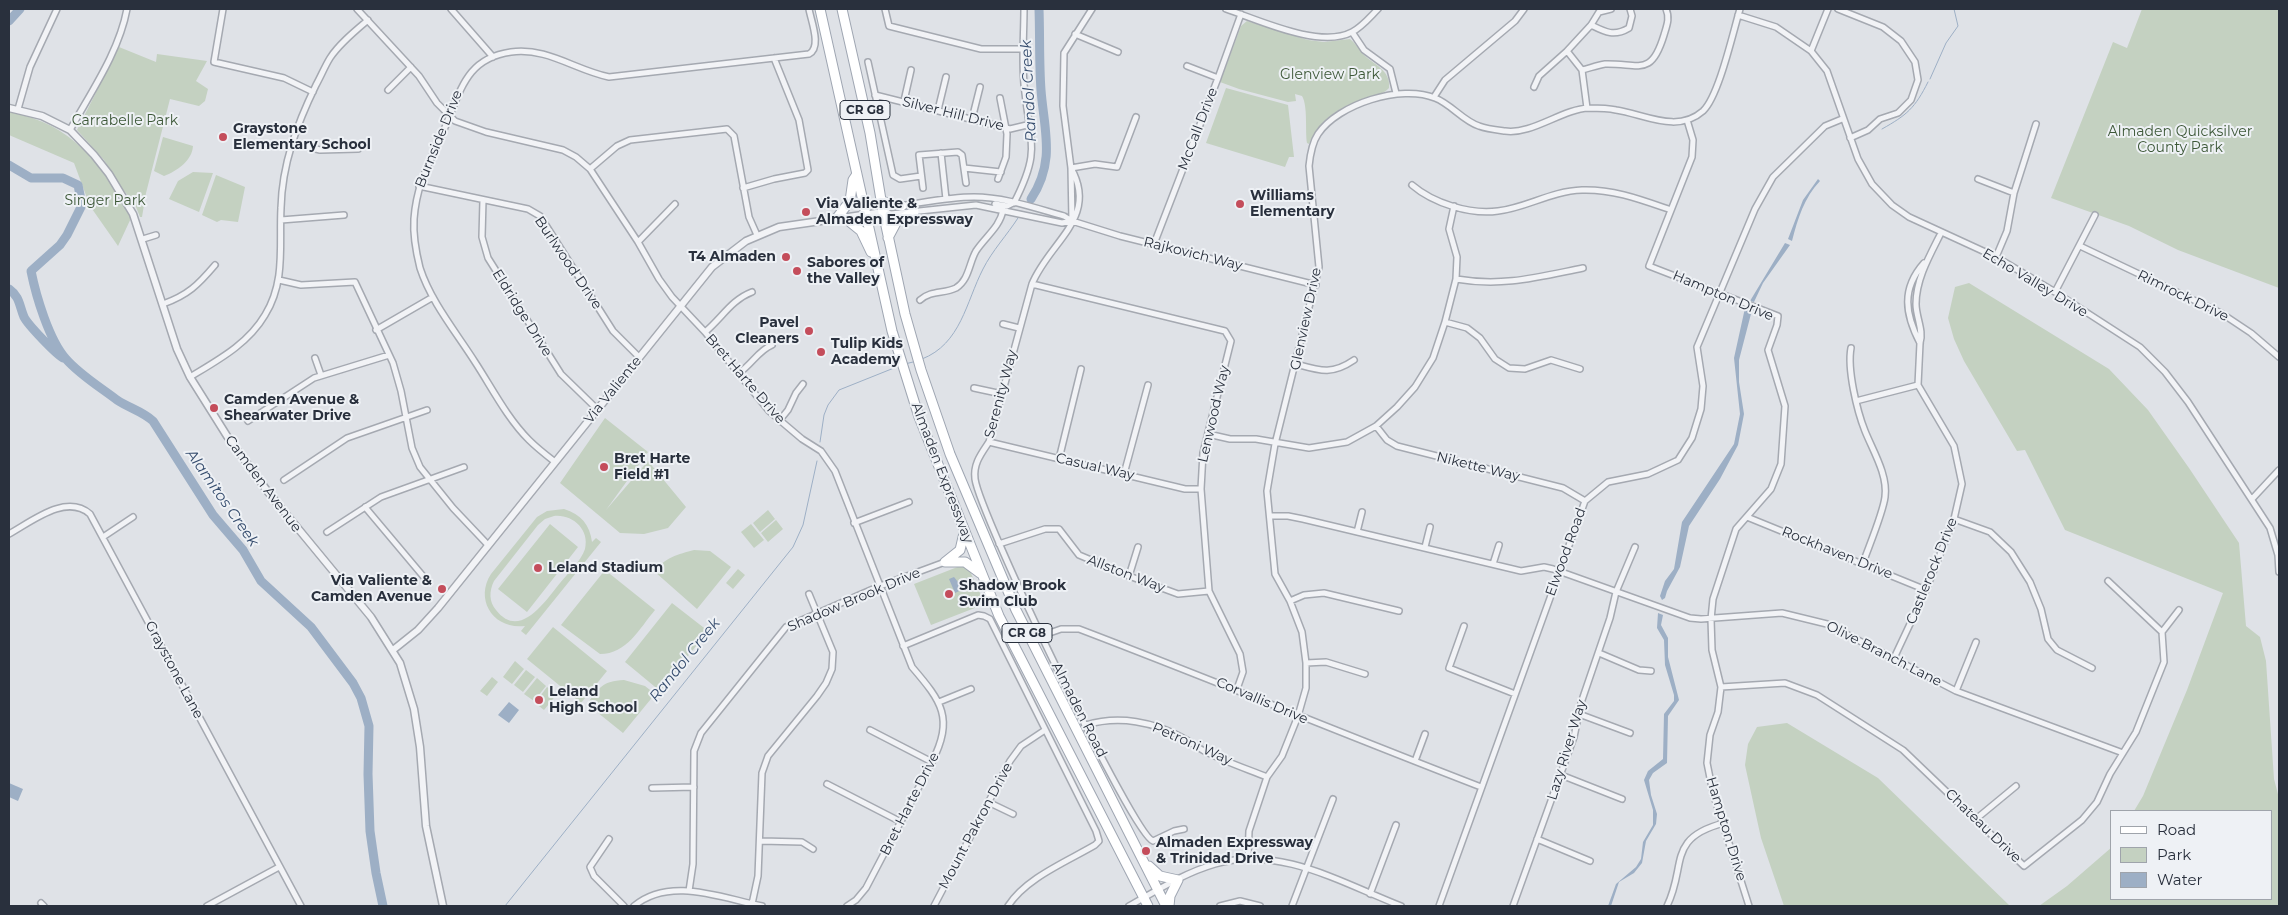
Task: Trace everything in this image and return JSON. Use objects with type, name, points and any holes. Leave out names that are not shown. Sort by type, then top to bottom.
[{"type":"main road","name":"Almaden Expressway","points":[[820,9],[902,366],[919,417],[999,616],[1146,902]]},
{"type":"main road","name":"Almaden Expressway","points":[[842,9],[870,134],[882,212],[905,314],[918,361],[950,454],[1016,610],[1167,906]]},
{"type":"main road","points":[[857,174],[853,180],[850,201],[840,218],[861,231],[876,258]]},
{"type":"main road","points":[[881,201],[902,206]]},
{"type":"main road","points":[[888,238],[897,221],[914,212]]},
{"type":"main road","points":[[945,562],[960,550],[964,531]]},
{"type":"main road","points":[[945,562],[965,562],[983,576]]},
{"type":"main road","points":[[1143,861],[1158,875],[1178,880],[1167,906]]},
{"type":"street","points":[[18,109],[30,67],[57,9]]},
{"type":"street","points":[[70,130],[114,49],[122,30],[127,9]]},
{"type":"street","points":[[223,9],[214,62],[284,78],[313,92]]},
{"type":"street","name":"Bret Harte Drive","points":[[357,9],[411,67],[437,103],[450,116],[468,127],[563,150],[576,157],[590,169],[638,242],[658,279],[779,421],[821,452],[835,471],[912,667],[939,702],[944,730],[941,744],[866,888],[856,900],[847,906]]},
{"type":"street","points":[[451,9],[493,57]]},
{"type":"street","name":"Burnside Drive","points":[[555,462],[529,440],[509,416],[433,296],[416,251],[414,220],[422,174],[450,116],[460,88],[482,63],[493,57],[519,52],[544,54],[592,74],[609,77],[809,54],[815,49],[809,9]]},
{"type":"street","points":[[885,9],[889,26],[981,49],[1024,49]]},
{"type":"street","points":[[970,205],[982,202],[1007,206],[1014,203],[1031,164],[1033,145],[1025,92],[1024,9]]},
{"type":"street","name":"Serenity Way","points":[[978,458],[989,442],[1032,284],[1037,272],[1064,236],[1078,213],[1080,200],[1077,178],[1071,168],[1062,106],[1064,53],[1092,9]]},
{"type":"street","points":[[1226,9],[1309,36],[1332,38],[1352,32],[1378,9]]},
{"type":"street","points":[[1434,98],[1445,80],[1515,21],[1524,9]]},
{"type":"street","points":[[1534,87],[1539,76],[1567,51],[1591,25],[1599,12],[1611,9]]},
{"type":"street","points":[[1591,25],[1606,33],[1620,34],[1629,28],[1632,16],[1630,9]]},
{"type":"street","points":[[1582,70],[1604,64],[1637,68],[1650,62],[1659,50],[1669,19],[1666,9]]},
{"type":"street","points":[[1412,185],[1421,193],[1473,211],[1498,212],[1548,195],[1582,190],[1607,191],[1626,195],[1671,210],[1692,156],[1693,140],[1687,120],[1702,111],[1713,97],[1740,9]]},
{"type":"street","points":[[1811,51],[1828,9]]},
{"type":"street","points":[[1838,9],[1883,27],[1901,41],[1915,62],[1918,80],[1911,100],[1898,113],[1880,120],[1868,130],[1850,138]]},
{"type":"street","name":"McCall Drive","points":[[1154,244],[1241,14]]},
{"type":"street","name":"Echo Valley Drive","points":[[1738,15],[1776,27],[1811,51],[1827,71],[1842,119],[1858,159],[1869,179],[1892,205],[1910,218],[1996,258],[2055,292],[2140,348],[2165,372],[2188,402],[2270,528],[2278,555],[2279,572]]},
{"type":"street","points":[[190,377],[237,347],[250,335],[271,305],[279,280],[282,260],[280,220],[283,180],[292,144],[313,92],[330,57],[368,20]]},
{"type":"street","points":[[1352,32],[1364,50],[1390,69],[1396,93]]},
{"type":"street","points":[[1075,34],[1118,52]]},
{"type":"street","points":[[1567,51],[1582,70],[1588,108]]},
{"type":"street","points":[[743,188],[805,173],[809,166],[799,120],[774,58]]},
{"type":"street","points":[[868,62],[893,175],[900,179],[921,176]]},
{"type":"street","points":[[1187,66],[1218,78]]},
{"type":"street","points":[[388,90],[411,67]]},
{"type":"street","points":[[904,101],[911,70]]},
{"type":"street","points":[[938,110],[946,78]]},
{"type":"street","points":[[972,119],[980,87]]},
{"type":"street","name":"Glenview Drive","points":[[1248,858],[1249,830],[1267,777],[1282,756],[1298,716],[1306,688],[1306,663],[1302,632],[1290,601],[1275,574],[1272,555],[1271,516],[1266,491],[1275,444],[1319,267],[1309,166],[1317,135],[1338,115],[1396,93],[1434,98],[1478,126],[1508,131],[1533,126],[1588,108],[1616,110],[1664,122],[1687,120]]},
{"type":"street","name":"Silver Hill Drive","points":[[875,95],[1010,129],[1031,124]]},
{"type":"street","points":[[998,179],[1006,158],[1007,134],[1000,98]]},
{"type":"street","name":"Camden Avenue","points":[[9,108],[42,116],[70,130],[94,155],[108,174],[133,214],[177,349],[190,377],[227,436],[268,492],[371,617],[393,650],[403,669],[414,709],[420,747],[426,826],[443,906]]},
{"type":"street","points":[[1071,168],[1095,164],[1117,167],[1136,117]]},
{"type":"street","name":"Elwood Road","points":[[1439,906],[1585,500],[1608,482],[1648,474],[1678,460],[1692,438],[1701,409],[1703,386],[1697,347],[1718,292],[1755,209],[1773,178],[1825,126],[1842,119]]},
{"type":"street","points":[[1996,258],[2007,231],[2014,193],[2036,124]]},
{"type":"street","points":[[590,169],[617,146],[630,140],[724,129],[730,131],[734,136],[749,217],[757,235]]},
{"type":"street","points":[[292,144],[320,150],[358,148]]},
{"type":"street","points":[[923,188],[919,155],[958,152],[962,155],[966,182]]},
{"type":"street","points":[[941,153],[946,200]]},
{"type":"street","points":[[964,168],[1000,172]]},
{"type":"street","points":[[1978,179],[2014,193]]},
{"type":"street","name":"Burlwood Drive","points":[[419,186],[528,209],[540,216],[613,331],[639,358]]},
{"type":"street","name":"Rajkovich Way","points":[[882,212],[890,207],[973,197],[1014,203],[1064,216],[1072,221],[1154,244],[1316,285]]},
{"type":"street","name":"Eldridge Drive","points":[[483,200],[482,237],[488,258],[561,374],[597,409]]},
{"type":"street","points":[[1014,203],[1022,214]]},
{"type":"street","points":[[638,242],[675,204]]},
{"type":"street","name":"Rajkovich Way","points":[[882,212],[891,214],[970,205],[1062,223],[1072,221]]},
{"type":"street","points":[[1208,434],[1230,439],[1256,439],[1275,444],[1309,448],[1347,442],[1376,426],[1397,407],[1414,388],[1433,358],[1445,322],[1456,280],[1456,257],[1449,229],[1454,206]]},
{"type":"street","points":[[920,300],[927,294],[956,288],[967,276],[976,252],[998,223],[1003,210]]},
{"type":"street","name":"Hampton Drive","points":[[1671,210],[1649,266],[1778,316],[1777,325],[1768,350],[1786,406],[1781,464],[1771,489],[1736,530],[1714,598],[1711,619],[1712,650],[1721,687],[1718,712],[1710,735],[1708,763],[1713,793],[1749,906]]},
{"type":"street","name":"Via Valiente","points":[[393,650],[428,621],[712,267],[734,249],[757,235],[779,227],[882,212]]},
{"type":"street","points":[[280,220],[344,215]]},
{"type":"street","points":[[2055,292],[2095,215]]},
{"type":"street","points":[[1856,401],[1918,385],[1922,337],[1916,305],[1918,286],[1927,260],[1941,233]]},
{"type":"street","points":[[143,240],[156,235]]},
{"type":"street","name":"Rimrock Drive","points":[[2080,246],[2221,312],[2251,333],[2279,357]]},
{"type":"street","points":[[1920,343],[1911,325],[1908,291],[1914,274],[1927,260]]},
{"type":"street","points":[[163,304],[180,298],[196,287],[215,265]]},
{"type":"street","points":[[1456,280],[1480,283],[1512,282],[1583,268]]},
{"type":"street","points":[[279,280],[302,285],[355,282],[397,375],[412,448],[420,467],[453,508],[488,545]]},
{"type":"street","name":"Lenwood Way","points":[[1032,284],[1225,331],[1231,341],[1203,454],[1201,489],[1209,591],[1240,654],[1242,672],[1237,689]]},
{"type":"street","points":[[705,332],[716,323],[733,302],[752,292]]},
{"type":"street","points":[[376,330],[433,296]]},
{"type":"street","points":[[1445,322],[1467,328],[1480,338],[1495,359],[1509,368],[1525,369],[1551,360],[1580,369]]},
{"type":"street","points":[[1003,324],[1019,328]]},
{"type":"street","points":[[739,374],[762,351],[772,344]]},
{"type":"street","points":[[1850,348],[1849,356],[1856,401],[1864,430],[1880,464],[1885,497],[1863,563]]},
{"type":"street","points":[[248,421],[314,378],[389,354]]},
{"type":"street","points":[[315,358],[321,375]]},
{"type":"street","points":[[1296,364],[1324,371],[1342,369],[1354,360]]},
{"type":"street","points":[[1059,459],[1081,369]]},
{"type":"street","points":[[779,421],[788,410],[796,393],[803,384]]},
{"type":"street","points":[[1124,474],[1148,385]]},
{"type":"street","name":"Castlerock Drive","points":[[1894,658],[1926,590],[1954,519],[1962,484],[1954,446],[1918,385]]},
{"type":"street","points":[[974,388],[1002,394]]},
{"type":"street","points":[[284,480],[348,438],[427,410]]},
{"type":"street","name":"Nikette Way","points":[[1376,426],[1387,440],[1397,446],[1563,488],[1585,500]]},
{"type":"street","name":"Casual Way","points":[[989,442],[1186,489],[1201,489]]},
{"type":"street","name":"Almaden Road","points":[[978,458],[975,473],[977,488],[999,544],[1041,636],[1124,800],[1148,839],[1156,841],[1174,831],[1184,829]]},
{"type":"street","points":[[327,532],[381,497],[464,467]]},
{"type":"street","points":[[2252,500],[2279,470]]},
{"type":"street","points":[[854,523],[909,502]]},
{"type":"street","name":"Graystone Lane","points":[[9,534],[52,510],[74,506],[82,508],[90,514],[301,906]]},
{"type":"street","points":[[365,507],[428,582]]},
{"type":"street","points":[[1358,532],[1362,512]]},
{"type":"street","points":[[103,537],[133,516]]},
{"type":"street","name":"Olive Branch Lane","points":[[1271,516],[1288,516],[1521,571],[1544,567],[1560,571],[1680,616],[1690,618],[1711,619],[1782,613],[1827,624],[1956,691],[2124,753]]},
{"type":"street","name":"Rockhaven Drive","points":[[1747,517],[1926,590]]},
{"type":"street","points":[[1954,519],[1990,532],[2011,552],[2030,582],[2041,609],[2048,639],[2057,650],[2092,668]]},
{"type":"street","points":[[1425,547],[1430,527]]},
{"type":"street","name":"Allston Way","points":[[999,544],[1045,529],[1059,529],[1079,555],[1129,576],[1178,594],[1209,591]]},
{"type":"street","points":[[1493,564],[1499,545]]},
{"type":"street","name":"Lazy River Way","points":[[1514,906],[1574,737],[1580,703],[1599,653],[1616,592],[1635,547]]},
{"type":"street","points":[[1129,576],[1138,548]]},
{"type":"street","name":"Shadow Brook Drive","points":[[689,890],[694,864],[694,751],[701,733],[786,627],[880,586],[945,562]]},
{"type":"street","points":[[2108,581],[2162,632],[2180,610]]},
{"type":"street","points":[[1290,601],[1304,595],[1324,593],[1399,611]]},
{"type":"street","points":[[752,904],[758,876],[761,841],[762,773],[768,756],[817,696],[832,669],[833,652],[809,594]]},
{"type":"street","points":[[903,646],[978,615],[984,616],[992,623],[1096,831],[1099,840],[1095,845],[1038,878],[1013,899],[1008,906]]},
{"type":"street","points":[[1464,626],[1449,668],[1514,694]]},
{"type":"street","name":"Corvallis Drive","points":[[1041,636],[1061,629],[1079,629],[1237,689],[1298,716],[1481,787]]},
{"type":"street","name":"Chateau Drive","points":[[1721,687],[1784,683],[1817,694],[1903,750],[2024,866],[2082,820],[2097,802],[2110,774],[2136,732],[2164,662],[2162,632]]},
{"type":"street","points":[[1956,691],[1976,642]]},
{"type":"street","points":[[1599,653],[1639,670],[1651,671]]},
{"type":"street","points":[[1306,663],[1326,662],[1365,674]]},
{"type":"street","points":[[939,702],[971,689]]},
{"type":"street","points":[[1579,714],[1630,733]]},
{"type":"street","name":"Petroni Way","points":[[1086,725],[1104,720],[1131,720],[1152,725],[1182,737],[1205,752],[1267,777]]},
{"type":"street","points":[[870,730],[932,762]]},
{"type":"street","name":"Mount Pakron Drive","points":[[934,906],[1014,754],[1028,740],[1045,730]]},
{"type":"street","points":[[1415,761],[1426,734]]},
{"type":"street","points":[[1561,775],[1622,799]]},
{"type":"street","points":[[827,784],[901,822]]},
{"type":"street","points":[[652,788],[694,786]]},
{"type":"street","points":[[1976,819],[2016,786]]},
{"type":"street","points":[[1292,906],[1333,799]]},
{"type":"street","points":[[988,802],[1013,814]]},
{"type":"street","points":[[1667,906],[1681,852],[1690,840],[1703,829],[1724,823]]},
{"type":"street","points":[[1370,894],[1396,824]]},
{"type":"street","points":[[610,839],[590,867],[594,876],[624,906]]},
{"type":"street","points":[[1538,839],[1590,861]]},
{"type":"street","points":[[761,841],[802,842],[813,850]]},
{"type":"street","points":[[1129,906],[1146,902],[1158,890],[1215,864],[1248,858],[1280,860],[1307,868],[1401,906]]},
{"type":"street","points":[[207,906],[279,867]]},
{"type":"street","points":[[634,906],[658,892],[673,890],[689,890],[762,906]]},
{"type":"street","points":[[1220,906],[1240,901],[1260,906]]},
{"type":"green space","name":"Almaden Quicksilver County Park","points":[[2142,9],[2279,9],[2279,288],[2178,250],[2129,226],[2051,198],[2113,42],[2127,48]]},
{"type":"green space","name":"Glenview Park","points":[[1247,21],[1308,40],[1324,42],[1350,39],[1363,54],[1385,72],[1389,88],[1382,93],[1349,105],[1333,114],[1319,127],[1309,144],[1307,143],[1306,112],[1302,96],[1295,94],[1296,101],[1288,102],[1220,82],[1241,26]]},
{"type":"green space","name":"Carrabelle Park","points":[[119,47],[156,62],[157,54],[207,61],[196,81],[208,89],[205,101],[199,106],[170,99],[146,193],[142,217],[140,217],[134,202],[122,189],[104,160],[77,130]]},
{"type":"green space","points":[[1226,88],[1288,105],[1294,157],[1289,157],[1285,167],[1206,143]]},
{"type":"green space","name":"Singer Park","points":[[9,112],[32,118],[51,126],[68,136],[96,163],[132,216],[118,246],[90,206],[74,163],[9,135]]},
{"type":"green space","points":[[163,137],[193,146],[187,161],[164,176],[154,171]]},
{"type":"green space","points":[[193,172],[213,173],[199,212],[169,199],[178,181]]},
{"type":"green space","points":[[216,175],[245,187],[238,222],[221,220],[217,222],[202,215]]},
{"type":"green space","points":[[1969,283],[2109,369],[2148,410],[2239,543],[2246,626],[2260,637],[2266,661],[2274,779],[2279,798],[2279,906],[2039,906],[2067,886],[2110,849],[2110,900],[2273,900],[2273,810],[2135,810],[2143,796],[2187,690],[2223,593],[2065,530],[2025,450],[2017,451],[1964,361],[1954,339],[1948,318],[1955,287]]},
{"type":"green space","points":[[605,418],[648,452],[606,510],[648,461],[686,507],[668,528],[644,534],[620,533],[560,483]]},
{"type":"green space","points":[[564,509],[570,511],[580,517],[587,525],[592,542],[596,538],[601,542],[526,635],[521,631],[525,626],[514,626],[504,623],[490,611],[486,603],[486,584],[491,574],[537,517],[547,511]],"holes":[[[561,516],[573,520],[582,529],[586,542],[583,553],[547,599],[532,614],[523,620],[514,621],[505,618],[496,610],[491,600],[491,589],[494,581],[538,525],[545,519]]]},
{"type":"green space","points":[[768,510],[775,519],[760,532],[753,523]]},
{"type":"green space","points":[[776,520],[783,529],[768,542],[761,533]]},
{"type":"green space","name":"Leland Stadium","points":[[550,524],[578,547],[527,612],[498,589]]},
{"type":"green space","points":[[751,524],[764,540],[754,548],[741,532]]},
{"type":"green space","points":[[694,550],[710,551],[731,567],[697,609],[655,572],[667,560]]},
{"type":"green space","name":"Shadow Brook Swim Club","points":[[960,566],[969,569],[985,604],[931,625],[914,584]]},
{"type":"green space","points":[[738,569],[745,575],[733,589],[726,583]]},
{"type":"green space","points":[[605,570],[655,610],[625,645],[618,650],[600,654],[561,625]]},
{"type":"green space","points":[[672,603],[708,631],[660,691],[625,662]]},
{"type":"green space","points":[[553,627],[607,671],[581,703],[527,659]]},
{"type":"green space","points":[[515,661],[524,669],[512,684],[503,677]]},
{"type":"green space","points":[[526,670],[535,677],[523,692],[514,685]]},
{"type":"green space","points":[[492,677],[498,682],[487,696],[480,691]]},
{"type":"green space","points":[[537,678],[546,686],[534,701],[524,694]]},
{"type":"green space","points":[[624,680],[645,686],[655,694],[623,733],[587,704],[602,686]]},
{"type":"green space","points":[[547,687],[557,694],[544,710],[535,703]]},
{"type":"green space","points":[[1787,723],[1878,778],[2010,906],[1784,906],[1761,838],[1745,765],[1748,744],[1757,727]]},
{"type":"water","points":[[1818,179],[1820,181],[1802,209],[1792,241],[1788,239],[1803,200]]},
{"type":"water","points":[[1785,243],[1790,245],[1763,283],[1754,302],[1750,301]]},
{"type":"water","points":[[1745,308],[1752,310],[1739,360],[1739,382],[1744,414],[1738,445],[1720,479],[1689,526],[1680,567],[1665,598],[1662,600],[1660,596],[1665,581],[1674,569],[1682,522],[1734,444],[1740,414],[1734,358]]},
{"type":"water","points":[[954,577],[958,582],[967,578],[970,586],[955,593],[949,579]]},
{"type":"water","points":[[1658,613],[1663,615],[1661,625],[1668,638],[1668,657],[1679,700],[1668,716],[1667,763],[1653,773],[1649,780],[1657,814],[1656,824],[1646,841],[1642,863],[1634,873],[1619,882],[1611,906],[1608,906],[1616,884],[1636,867],[1641,859],[1643,842],[1653,825],[1653,810],[1644,780],[1648,771],[1663,759],[1664,714],[1674,701],[1665,665],[1664,640],[1657,628]]},
{"type":"water","points":[[509,702],[519,710],[509,723],[498,715]]},
{"type":"water","points":[[9,783],[23,789],[18,801],[9,797]]},
{"type":"waterway","name":"Alamitos Creek","points":[[9,21],[20,9]]},
{"type":"waterway","name":"Randol Creek","points":[[1031,199],[1044,172],[1046,158],[1046,132],[1040,80],[1039,9]]},
{"type":"waterway","points":[[1930,79],[1946,43],[1958,26],[1954,9]]},
{"type":"waterway","points":[[1882,129],[1910,110],[1928,82]]},
{"type":"waterway","name":"Alamitos Creek","points":[[9,165],[31,178],[63,178],[78,185],[82,205],[67,235],[60,245],[31,271],[44,317],[60,351],[90,381],[117,400],[153,421],[213,515],[243,550],[261,581],[311,627],[353,683],[361,698],[369,726],[370,831],[383,906]]},
{"type":"waterway","name":"Randol Creek","points":[[922,359],[935,352],[954,333],[987,262],[1018,218]]},
{"type":"waterway","points":[[9,289],[17,298],[26,321],[63,358]]},
{"type":"waterway","name":"Randol Creek","points":[[905,364],[913,362]]},
{"type":"waterway","name":"Randol Creek","points":[[820,442],[824,415],[828,405],[839,390],[899,366]]},
{"type":"waterway","name":"Randol Creek","points":[[505,906],[793,547],[803,525],[817,461]]},
{"type":"place","name":"Graystone Elementary School","points":[[223,137]]},
{"type":"place","name":"Williams Elementary","points":[[1240,204]]},
{"type":"place","name":"Via Valiente & Almaden Expressway","points":[[806,212]]},
{"type":"place","name":"T4 Almaden","points":[[786,257]]},
{"type":"place","name":"Sabores of the Valley","points":[[797,271]]},
{"type":"place","name":"Pavel Cleaners","points":[[809,331]]},
{"type":"place","name":"Tulip Kids Academy","points":[[821,352]]},
{"type":"place","name":"Camden Avenue & Shearwater Drive","points":[[214,408]]},
{"type":"place","name":"Bret Harte Field #1","points":[[604,467]]},
{"type":"place","name":"Leland Stadium","points":[[538,568]]},
{"type":"place","name":"Via Valiente & Camden Avenue","points":[[442,589]]},
{"type":"place","name":"Shadow Brook Swim Club","points":[[949,594]]},
{"type":"place","name":"Leland High School","points":[[539,700]]},
{"type":"place","name":"Almaden Expressway & Trinidad Drive","points":[[1146,851]]}]
